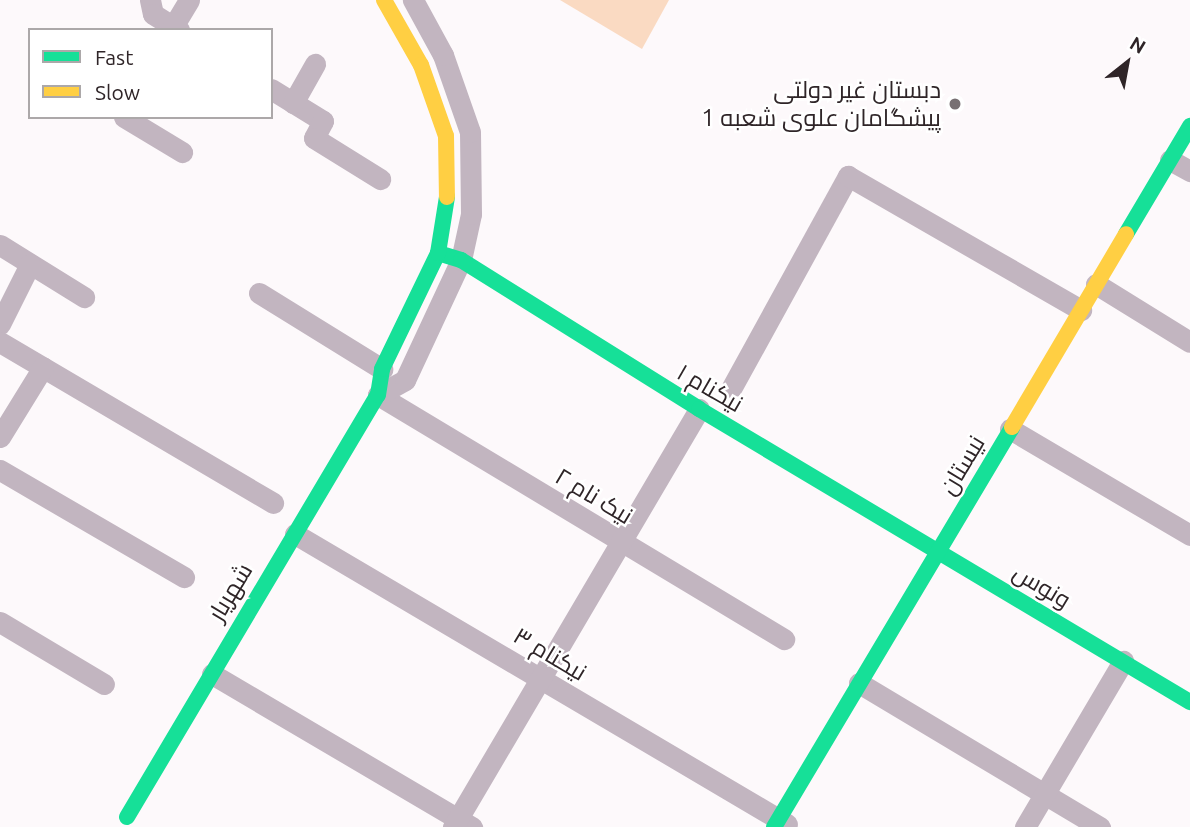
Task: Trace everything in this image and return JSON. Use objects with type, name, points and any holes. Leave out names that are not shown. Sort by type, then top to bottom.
[{"type":"street","points":[[150,0],[153,14],[174,28]]},
{"type":"street","points":[[175,28],[188,0]]},
{"type":"street","name":"شهریار","points":[[127,817],[378,395],[382,369],[438,253],[447,212],[446,136],[421,65],[384,0]]},
{"type":"street","name":"شهریار","points":[[378,395],[405,380],[461,260],[471,214],[470,132],[443,55],[413,0]]},
{"type":"street","points":[[293,103],[315,64]]},
{"type":"street","points":[[273,90],[323,121],[314,138],[380,179]]},
{"type":"street","points":[[127,119],[183,152]]},
{"type":"street","name":"نیستان","points":[[781,824],[859,684],[1190,126]]},
{"type":"street","points":[[1170,160],[1190,172]]},
{"type":"street","points":[[732,387],[848,176],[1081,310]]},
{"type":"street","points":[[0,245],[84,297]]},
{"type":"street","name":"نیکنام ۱","points":[[438,253],[461,260],[699,409],[939,550]]},
{"type":"street","points":[[0,324],[30,264]]},
{"type":"street","points":[[1096,284],[1190,342]]},
{"type":"street","points":[[259,293],[382,369]]},
{"type":"street","points":[[0,342],[273,503]]},
{"type":"street","points":[[0,437],[43,367]]},
{"type":"street","name":"نیک نام ۲","points":[[378,395],[620,543],[784,639]]},
{"type":"street","points":[[212,674],[461,824],[540,679],[699,409]]},
{"type":"street","points":[[1010,429],[1190,535]]},
{"type":"street","points":[[0,470],[184,577]]},
{"type":"street","name":"نیکنام ۳","points":[[295,534],[781,824]]},
{"type":"street","name":"ونوس","points":[[939,550],[1190,702]]},
{"type":"street","points":[[0,622],[104,684]]},
{"type":"street","points":[[1025,827],[1123,661]]},
{"type":"street","points":[[859,684],[1100,827]]},
{"type":"street","points":[[106,827],[127,817],[145,827]]},
{"type":"shaded area","points":[[560,0],[669,0],[642,49]]},
{"type":"traffic: fast","points":[[1126,234],[1190,126]]},
{"type":"traffic: fast","points":[[127,817],[378,395],[382,369],[438,253],[447,197]]},
{"type":"traffic: fast","points":[[438,253],[461,260],[699,409],[1190,702]]},
{"type":"traffic: fast","points":[[774,827],[1012,427]]},
{"type":"traffic: slow","points":[[384,0],[421,65],[446,136],[447,197]]},
{"type":"traffic: slow","points":[[1012,427],[1126,234]]},
{"type":"place","name":"دبستان غیر دولتی پیشگامان علوی شعبه 1","points":[[955,104]]}]
